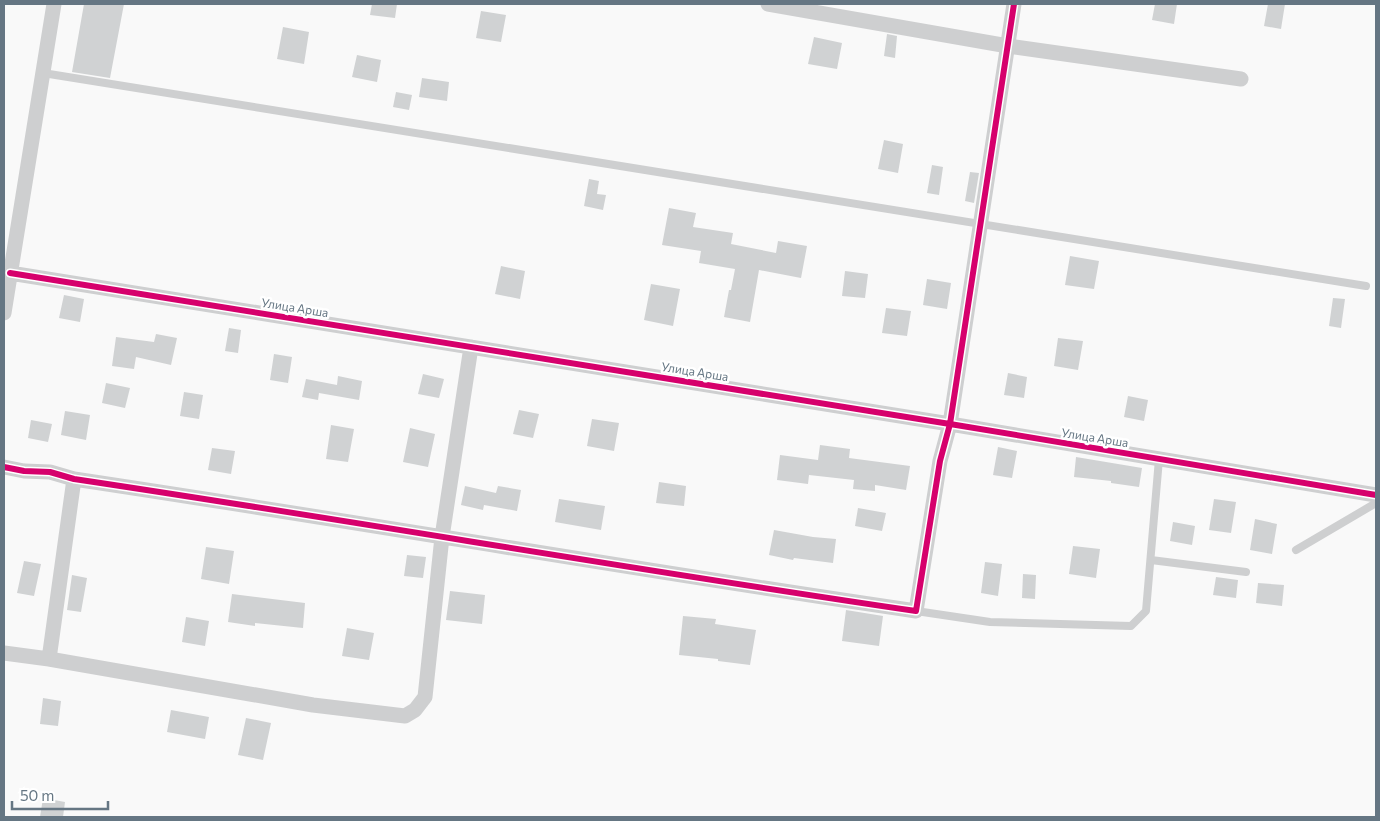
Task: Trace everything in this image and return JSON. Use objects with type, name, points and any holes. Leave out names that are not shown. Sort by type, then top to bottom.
[{"type":"street","points":[[4,313],[9,263],[54,4]]},
{"type":"street","points":[[768,4],[1008,46],[1241,79]]},
{"type":"street","points":[[4,467],[24,471],[50,472],[74,479],[764,588],[916,610],[940,461],[950,424],[982,224],[1014,4]]},
{"type":"street","name":"Улица Арша","points":[[9,263],[471,347],[1376,495]]},
{"type":"street","points":[[4,653],[49,659],[313,706],[405,716],[416,710],[425,697],[442,537],[471,347]]},
{"type":"street","points":[[49,659],[74,479]]},
{"type":"lane","points":[[43,73],[1366,286]]},
{"type":"lane","points":[[916,610],[990,622],[1131,626],[1146,611],[1160,459]]},
{"type":"lane","points":[[1296,550],[1376,503]]},
{"type":"lane","points":[[1151,560],[1246,572]]},
{"type":"building","points":[[84,4],[124,4],[110,78],[72,72]]},
{"type":"building","points":[[372,4],[397,4],[395,18],[370,15]]},
{"type":"building","points":[[1155,4],[1177,4],[1174,24],[1152,20]]},
{"type":"building","points":[[1268,4],[1285,4],[1281,29],[1264,26]]},
{"type":"building","points":[[481,11],[506,15],[501,42],[476,38]]},
{"type":"building","points":[[283,27],[309,32],[304,64],[277,59]]},
{"type":"building","points":[[887,34],[897,36],[895,58],[884,56]]},
{"type":"building","points":[[814,37],[842,43],[837,69],[808,64]]},
{"type":"building","points":[[357,55],[381,60],[377,82],[352,77]]},
{"type":"building","points":[[422,78],[449,82],[447,101],[419,97]]},
{"type":"building","points":[[396,92],[412,95],[409,110],[393,107]]},
{"type":"building","points":[[884,140],[903,144],[898,173],[878,169]]},
{"type":"building","points":[[932,165],[943,167],[939,195],[927,193]]},
{"type":"building","points":[[970,172],[979,173],[974,203],[965,201]]},
{"type":"building","points":[[589,179],[599,181],[597,194],[606,195],[603,210],[584,206]]},
{"type":"building","points":[[669,208],[696,213],[693,227],[733,233],[731,244],[776,253],[778,241],[807,246],[801,278],[759,270],[750,322],[724,317],[735,269],[699,263],[701,251],[662,245]]},
{"type":"building","points":[[1070,256],[1099,261],[1094,289],[1065,285]]},
{"type":"building","points":[[501,266],[525,271],[520,299],[495,294]]},
{"type":"building","points":[[845,271],[868,274],[865,298],[842,296]]},
{"type":"building","points":[[927,279],[951,283],[947,309],[923,305]]},
{"type":"building","points":[[651,284],[680,289],[673,326],[644,320]]},
{"type":"building","points":[[64,295],[84,299],[80,322],[59,318]]},
{"type":"building","points":[[1333,298],[1345,299],[1341,328],[1329,326]]},
{"type":"building","points":[[886,308],[911,311],[907,336],[882,333]]},
{"type":"building","points":[[229,328],[241,330],[238,353],[225,351]]},
{"type":"building","points":[[156,334],[177,338],[171,365],[136,357],[134,369],[112,366],[116,337],[154,342]]},
{"type":"building","points":[[1058,338],[1083,341],[1078,370],[1054,366]]},
{"type":"building","points":[[274,354],[292,357],[288,383],[270,380]]},
{"type":"building","points":[[1008,373],[1027,377],[1024,398],[1004,395]]},
{"type":"building","points":[[423,374],[444,379],[439,398],[418,394]]},
{"type":"building","points":[[338,376],[362,381],[359,400],[319,393],[318,400],[302,397],[306,379],[337,385]]},
{"type":"building","points":[[106,383],[130,388],[125,408],[102,403]]},
{"type":"building","points":[[184,392],[203,395],[199,419],[180,416]]},
{"type":"building","points":[[1128,396],[1148,400],[1144,421],[1124,417]]},
{"type":"building","points":[[519,410],[539,414],[533,438],[513,434]]},
{"type":"building","points":[[65,411],[90,415],[86,440],[61,435]]},
{"type":"building","points":[[592,419],[619,423],[614,451],[587,446]]},
{"type":"building","points":[[31,420],[52,424],[48,442],[28,438]]},
{"type":"building","points":[[331,425],[354,429],[348,462],[326,459]]},
{"type":"building","points":[[410,428],[435,434],[428,467],[403,462]]},
{"type":"building","points":[[820,445],[850,449],[849,458],[910,466],[906,490],[875,485],[875,491],[853,489],[854,480],[809,475],[808,484],[777,480],[780,455],[818,460]]},
{"type":"building","points":[[998,447],[1017,451],[1012,478],[993,475]]},
{"type":"building","points":[[212,448],[235,451],[231,474],[208,470]]},
{"type":"building","points":[[1076,457],[1142,468],[1139,487],[1111,483],[1111,481],[1074,477]]},
{"type":"building","points":[[659,482],[686,486],[684,506],[656,503]]},
{"type":"building","points":[[465,486],[496,493],[498,486],[521,490],[517,511],[484,505],[483,510],[461,505]]},
{"type":"building","points":[[559,499],[605,506],[601,530],[555,522]]},
{"type":"building","points":[[1214,499],[1236,502],[1231,533],[1209,530]]},
{"type":"building","points":[[858,508],[886,513],[882,531],[855,526]]},
{"type":"building","points":[[1255,519],[1277,524],[1272,554],[1250,550]]},
{"type":"building","points":[[1173,522],[1195,526],[1192,545],[1170,541]]},
{"type":"building","points":[[774,530],[836,539],[833,563],[794,558],[793,560],[769,555]]},
{"type":"building","points":[[1073,546],[1100,549],[1096,578],[1069,574]]},
{"type":"building","points":[[206,547],[234,551],[229,584],[201,579]]},
{"type":"building","points":[[407,555],[426,557],[423,578],[404,576]]},
{"type":"building","points":[[24,561],[41,564],[34,596],[17,593]]},
{"type":"building","points":[[985,562],[1002,564],[998,596],[981,593]]},
{"type":"building","points":[[1023,574],[1036,575],[1035,599],[1022,598]]},
{"type":"building","points":[[72,575],[87,578],[81,612],[67,610]]},
{"type":"building","points":[[1216,577],[1238,580],[1236,598],[1213,595]]},
{"type":"building","points":[[1258,583],[1284,585],[1282,606],[1256,603]]},
{"type":"building","points":[[450,591],[485,595],[482,624],[446,620]]},
{"type":"building","points":[[232,594],[305,603],[303,628],[255,623],[255,626],[228,622]]},
{"type":"building","points":[[846,610],[883,616],[879,646],[842,641]]},
{"type":"building","points":[[683,616],[716,619],[715,624],[756,630],[750,665],[679,655]]},
{"type":"building","points":[[186,617],[209,621],[205,646],[182,642]]},
{"type":"building","points":[[347,628],[374,633],[369,660],[342,656]]},
{"type":"building","points":[[43,698],[61,701],[58,726],[40,724]]},
{"type":"building","points":[[171,710],[209,717],[205,739],[167,732]]},
{"type":"building","points":[[246,718],[271,723],[263,760],[238,755]]},
{"type":"building","points":[[43,798],[65,802],[63,817],[40,817]]},
{"type":"cycle path","points":[[4,467],[24,471],[50,472],[74,479],[916,611],[940,461],[950,424],[1014,4]]},
{"type":"cycle path","points":[[10,273],[950,424],[1376,495]]}]
